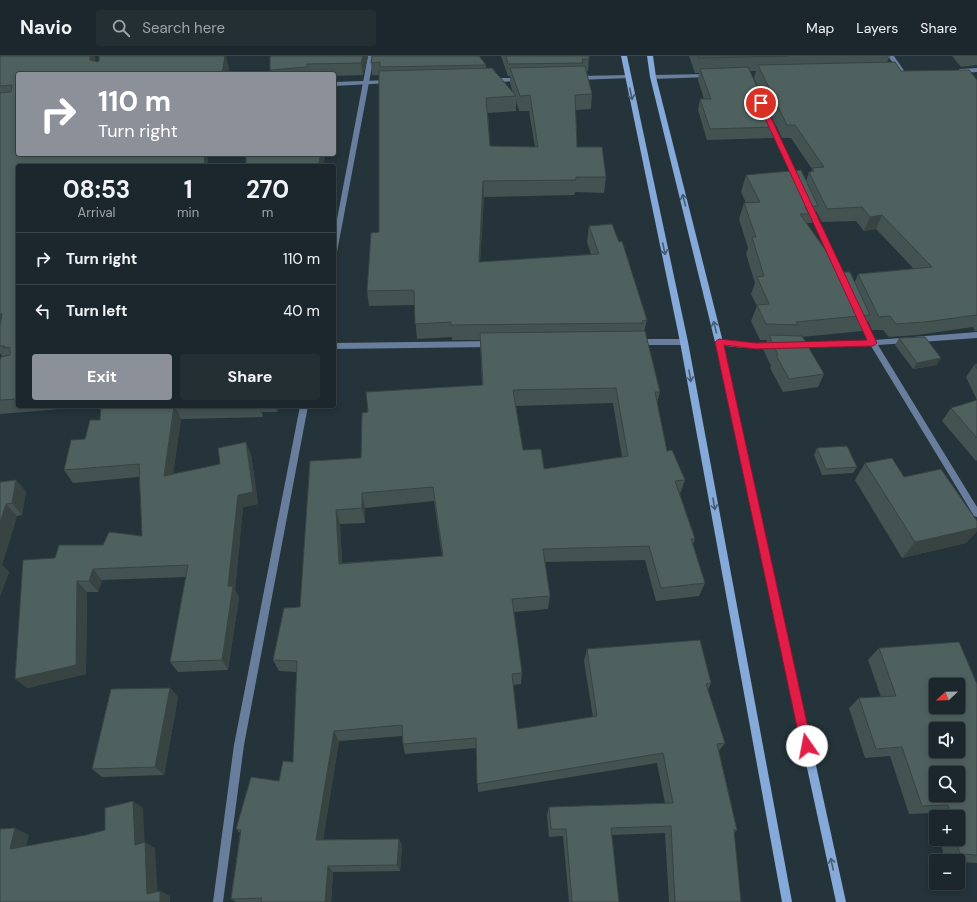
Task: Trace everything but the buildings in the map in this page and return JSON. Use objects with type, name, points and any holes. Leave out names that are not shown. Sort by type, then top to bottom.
[{"type":"main road","points":[[624,56],[684,342],[787,902]]},
{"type":"main road","points":[[650,56],[653,77],[719,342],[841,902]]},
{"type":"street","points":[[336,242],[371,56]]},
{"type":"street","points":[[891,56],[902,72]]},
{"type":"street","points":[[952,71],[968,73],[977,70]]},
{"type":"street","points":[[894,72],[909,72]]},
{"type":"street","points":[[653,77],[716,76]]},
{"type":"street","points":[[572,78],[628,77]]},
{"type":"street","points":[[485,80],[525,80]]},
{"type":"street","points":[[336,84],[398,82]]},
{"type":"street","points":[[768,118],[798,184]]},
{"type":"street","points":[[805,198],[846,285]]},
{"type":"street","points":[[856,307],[873,343],[977,514]]},
{"type":"street","points":[[719,342],[756,346],[873,343],[977,335]]},
{"type":"street","points":[[628,342],[684,342]]},
{"type":"street","points":[[336,346],[501,344]]},
{"type":"street","points":[[218,902],[239,745],[304,408]]},
{"type":"route","points":[[761,103],[873,343],[756,346],[719,342],[807,746]]}]
